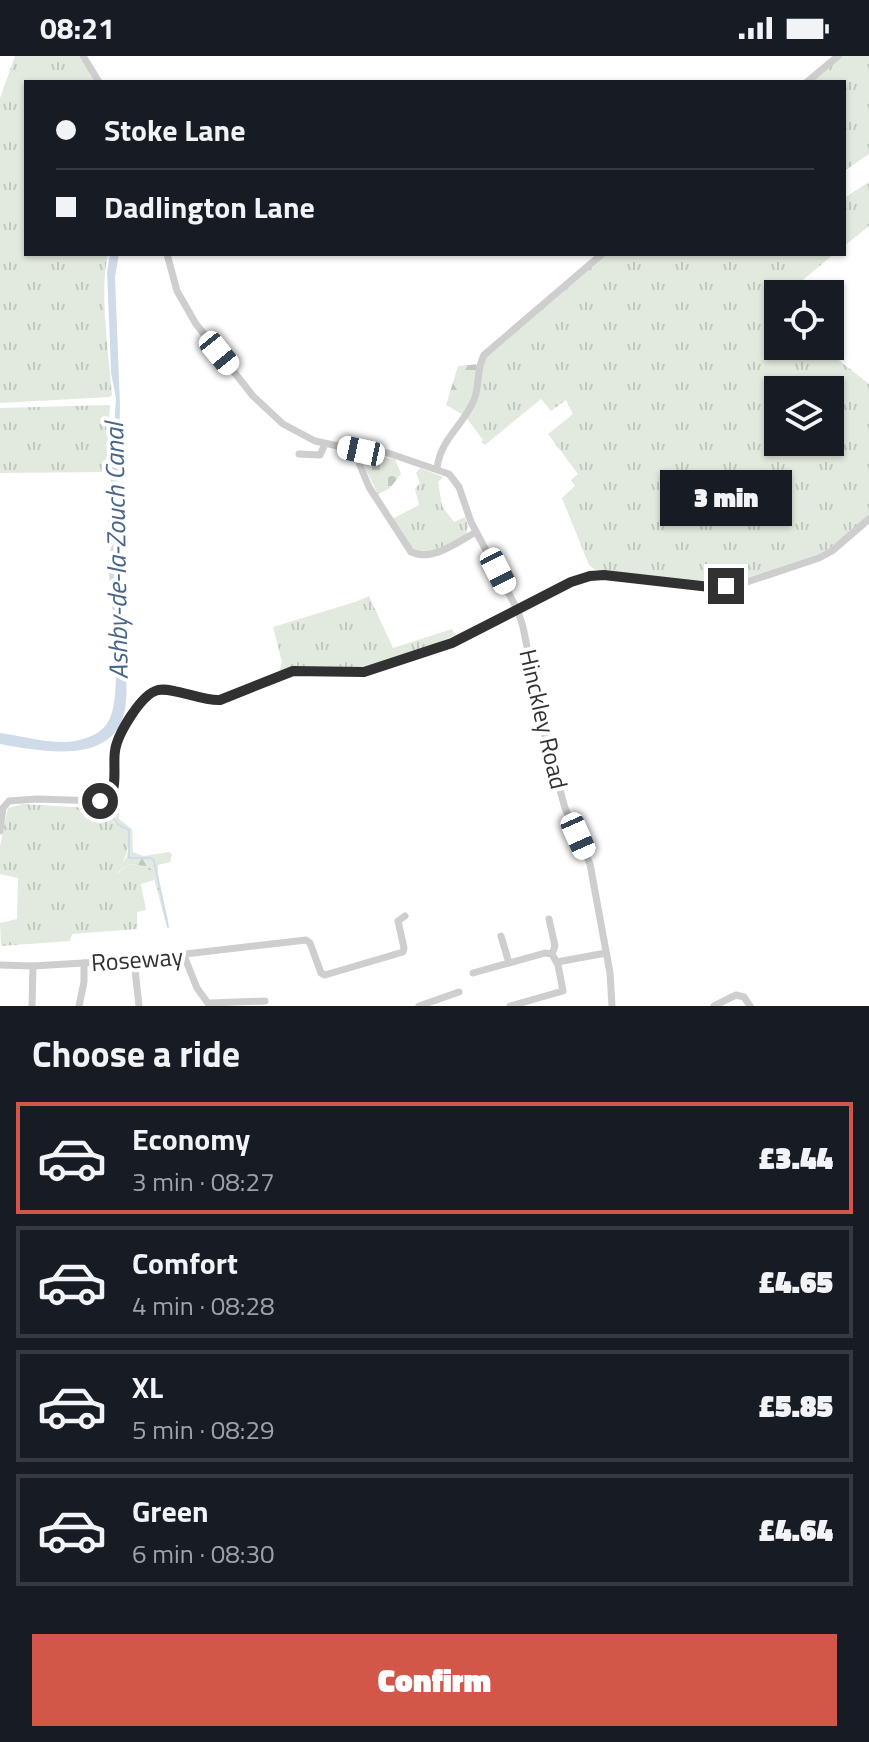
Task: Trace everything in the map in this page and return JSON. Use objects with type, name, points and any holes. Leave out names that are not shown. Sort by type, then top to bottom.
[{"type":"street","points":[[83,56],[98,80]]},
{"type":"street","points":[[809,80],[838,56]]},
{"type":"street","points":[[167,256],[171,277],[183,304],[253,396],[283,424],[304,437],[325,444],[394,454],[437,468],[443,445],[473,402],[479,364],[484,355],[600,256]]},
{"type":"street","points":[[303,457],[320,455],[325,444]]},
{"type":"street","points":[[345,448],[359,463],[369,487],[411,552],[425,556],[435,554],[476,532]]},
{"type":"street","points":[[359,463],[374,452]]},
{"type":"street","name":"Hinckley Road","points":[[437,468],[449,474],[459,487],[476,532],[518,611],[545,736],[565,808],[590,864],[612,1006]]},
{"type":"street","points":[[0,831],[3,808],[9,801],[100,801],[107,798],[112,790],[117,738],[138,707],[154,692],[164,690],[220,700],[293,671],[364,672],[452,643],[571,582],[594,575],[710,587],[741,584],[819,558],[832,551],[869,519]]},
{"type":"street","name":"Roseway","points":[[0,965],[134,960],[273,942],[309,941],[321,973],[330,974],[403,952],[398,921],[405,916]]},
{"type":"street","points":[[549,919],[555,946],[552,954]]},
{"type":"street","points":[[501,936],[509,974]]},
{"type":"street","points":[[183,953],[197,988],[210,1004],[265,1001]]},
{"type":"street","points":[[473,973],[545,953],[552,954],[557,962],[563,991],[510,1006]]},
{"type":"street","points":[[557,962],[606,953]]},
{"type":"street","points":[[134,960],[139,1006]]},
{"type":"street","points":[[79,1006],[84,963]]},
{"type":"street","points":[[32,1006],[33,966]]},
{"type":"street","points":[[419,1006],[459,992]]},
{"type":"street","points":[[714,1006],[736,995],[744,997],[750,1006]]},
{"type":"green space","points":[[15,56],[79,56],[94,80],[24,80],[24,256],[108,256],[104,286],[110,397],[0,403],[0,98]]},
{"type":"green space","points":[[838,56],[869,56],[869,154],[846,170],[846,80],[809,80]]},
{"type":"green space","points":[[869,182],[869,226],[846,244],[846,197]]},
{"type":"green space","points":[[600,256],[832,256],[803,280],[764,280],[764,360],[839,360],[869,384],[869,516],[824,553],[746,581],[709,584],[594,569],[589,565],[562,498],[575,486],[571,480],[578,474],[548,434],[573,414],[566,400],[551,411],[541,399],[485,445],[481,442],[483,440],[465,416],[484,355]]},
{"type":"green space","points":[[479,364],[477,390],[465,416],[446,405],[458,366]]},
{"type":"green space","points":[[110,405],[106,472],[0,473],[0,408]]},
{"type":"green space","points":[[383,457],[395,459],[401,474],[390,488],[378,494],[364,466]]},
{"type":"green space","points":[[420,468],[443,477],[438,482],[442,506],[454,522],[465,517],[468,526],[466,535],[434,553],[411,551],[392,519],[419,505],[415,489],[420,483],[416,473]]},
{"type":"green space","points":[[369,596],[393,648],[452,629],[455,635],[416,652],[361,668],[297,668],[279,672],[282,662],[273,627]]},
{"type":"green space","points":[[114,801],[119,803],[119,819],[132,829],[133,852],[143,856],[172,854],[170,862],[158,865],[168,920],[165,920],[151,867],[129,864],[102,881],[123,862],[128,851],[126,831],[116,823],[109,807]]},
{"type":"green space","points":[[23,804],[89,808],[112,805],[110,809],[114,823],[125,830],[129,840],[117,874],[129,864],[153,868],[154,880],[141,884],[146,910],[137,912],[137,929],[72,934],[70,941],[1,946],[0,923],[17,919],[18,878],[0,874],[0,846],[8,808]]},
{"type":"water","points":[[110,256],[119,256],[115,277],[120,406],[114,544],[126,683],[125,709],[118,727],[107,740],[92,747],[55,751],[0,744],[0,733],[50,741],[83,739],[103,729],[112,713],[116,672],[108,561],[112,543],[108,524],[116,398],[111,373],[107,272]]},
{"type":"waterway","points":[[116,805],[118,810],[113,818],[129,830],[129,858],[151,858],[154,861],[168,927]]},
{"type":"route","points":[[100,801],[107,798],[112,790],[117,738],[138,707],[150,694],[159,690],[220,700],[293,671],[364,672],[452,643],[571,582],[594,575],[726,586]]},
{"type":"water label","name":"Ashby-de-la-Zouch Canal","points":[[116,551]]}]
